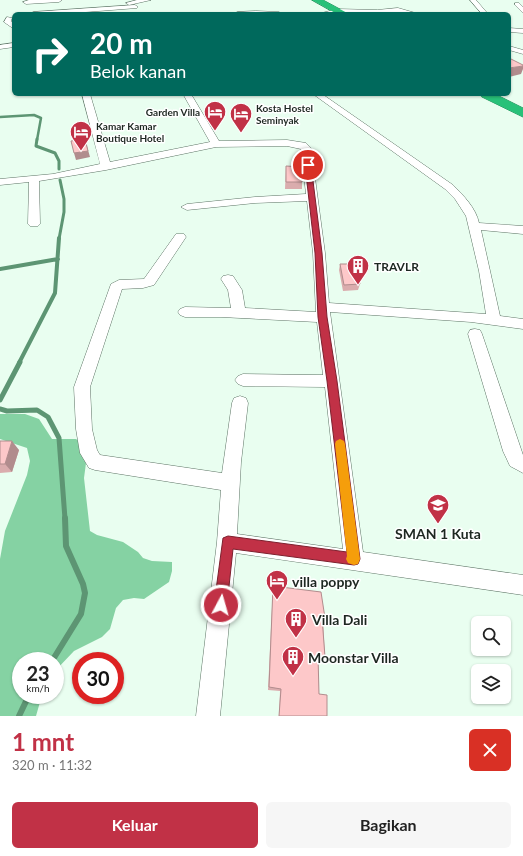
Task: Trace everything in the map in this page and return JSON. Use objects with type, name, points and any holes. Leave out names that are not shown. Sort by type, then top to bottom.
[{"type":"highway","points":[[313,2],[329,12]]},
{"type":"highway","points":[[490,96],[523,113]]},
{"type":"highway","points":[[507,96],[523,104]]},
{"type":"street","points":[[26,2],[59,0]]},
{"type":"street","points":[[128,2],[148,0]]},
{"type":"street","points":[[473,0],[483,12]]},
{"type":"street","points":[[81,12],[138,9],[128,2]]},
{"type":"street","points":[[517,4],[523,11]]},
{"type":"street","points":[[377,12],[398,10],[407,12]]},
{"type":"street","points":[[9,18],[6,22],[12,25]]},
{"type":"street","points":[[511,30],[523,31]]},
{"type":"street","points":[[0,47],[12,45]]},
{"type":"street","points":[[511,49],[523,52]]},
{"type":"street","points":[[87,96],[106,167]]},
{"type":"street","points":[[188,96],[216,144]]},
{"type":"street","points":[[320,96],[449,187],[466,206],[472,216],[485,271],[494,320]]},
{"type":"street","points":[[0,182],[34,180],[106,167],[216,144],[280,142],[303,145],[306,148],[308,153],[319,253],[323,312],[354,559]]},
{"type":"street","points":[[34,180],[34,224]]},
{"type":"street","points":[[187,207],[255,200],[312,197]]},
{"type":"street","points":[[474,226],[523,230]]},
{"type":"street","points":[[180,237],[149,282],[143,284],[119,284],[116,287],[82,386],[84,429],[88,453],[95,462],[230,483]]},
{"type":"street","points":[[228,279],[232,283],[236,293],[238,312]]},
{"type":"street","points":[[185,312],[323,312],[494,320],[523,324]]},
{"type":"street","points":[[475,334],[512,451],[516,460],[523,465]]},
{"type":"street","points":[[243,380],[332,381]]},
{"type":"street","points":[[208,716],[228,542],[230,483],[240,403]]},
{"type":"street","points":[[228,542],[354,559],[523,585]]},
{"type":"green space","points":[[0,414],[25,414],[39,419],[52,439],[76,439],[81,443],[84,449],[86,463],[84,478],[90,531],[97,535],[123,542],[138,552],[143,558],[152,561],[172,562],[172,571],[169,582],[144,599],[134,598],[123,600],[116,608],[110,629],[102,637],[72,652],[64,662],[64,652],[12,652],[12,704],[39,704],[36,716],[0,716],[0,559],[5,531],[27,475],[30,461],[27,448],[0,439]]},
{"type":"building","points":[[511,59],[523,65],[511,68]]},
{"type":"building","points":[[85,139],[88,151],[74,153],[71,141]]},
{"type":"building","points":[[286,166],[302,167],[302,182],[286,182]]},
{"type":"building","points":[[340,264],[355,264],[360,284],[344,285]]},
{"type":"building","points":[[0,441],[12,441],[5,464],[0,464]]},
{"type":"building","points":[[273,586],[321,592],[325,618],[322,617],[325,657],[318,656],[319,694],[327,695],[327,716],[279,716],[281,689],[269,687]]},
{"type":"waterway","points":[[0,117],[34,115],[41,118],[37,140]]},
{"type":"waterway","points":[[37,139],[36,146],[55,153],[59,161],[59,169]]},
{"type":"waterway","points":[[59,239],[64,212],[64,199],[60,180]]},
{"type":"waterway","points":[[57,259],[59,238]]},
{"type":"waterway","points":[[0,269],[57,259]]},
{"type":"waterway","points":[[19,363],[55,293],[57,259]]},
{"type":"waterway","points":[[0,400],[20,362]]},
{"type":"waterway","points":[[0,409],[7,411],[37,410],[48,417],[59,438],[65,519]]},
{"type":"waterway","points":[[58,652],[81,614],[85,593],[83,584],[66,546],[65,518]]},
{"type":"waterway","points":[[19,716],[25,704]]},
{"type":"slow traffic","points":[[340,444],[354,559],[352,559]]},
{"type":"place","name":"Garden Villa","points":[[215,132]]},
{"type":"place","name":"Kosta Hostel Seminyak","points":[[241,134]]},
{"type":"place","name":"Kamar Kamar Boutique Hotel","points":[[81,152]]},
{"type":"place","name":"TRAVLR","points":[[358,286]]},
{"type":"place","name":"SMAN 1 Kuta","points":[[438,524]]},
{"type":"place","name":"villa poppy","points":[[277,600]]},
{"type":"place","name":"Villa Dali","points":[[296,638]]},
{"type":"place","name":"Moonstar Villa","points":[[293,676]]},
{"type":"route","points":[[221,605],[228,542],[354,559],[323,317],[319,253],[308,165]]}]
